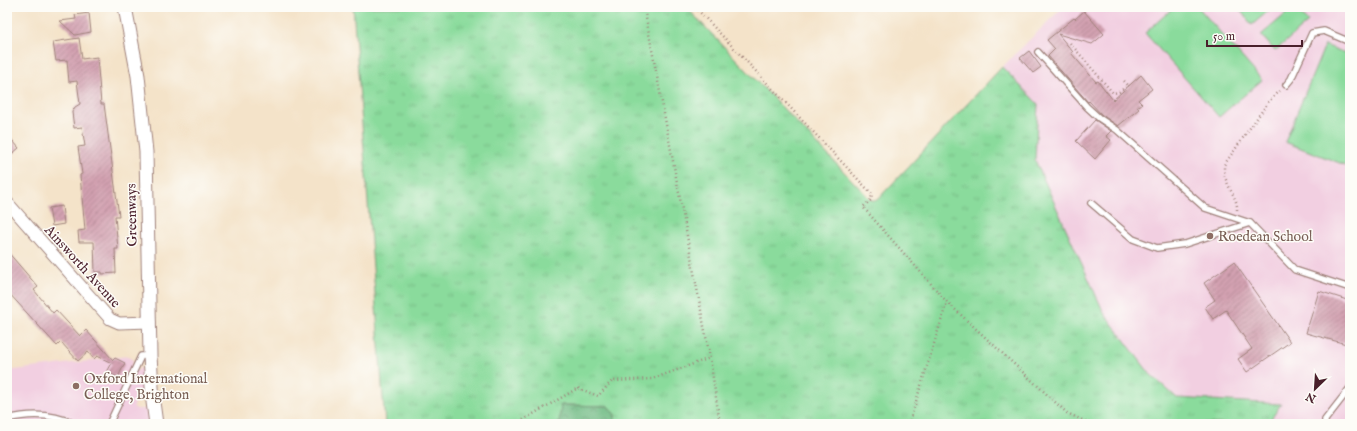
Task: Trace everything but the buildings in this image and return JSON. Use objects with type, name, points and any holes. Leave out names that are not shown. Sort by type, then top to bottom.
[{"type":"street","name":"Greenways","points":[[125,7],[138,76],[146,152],[150,356],[156,424]]},
{"type":"street","name":"Ainsworth Avenue","points":[[7,202],[110,319],[119,323],[150,322]]},
{"type":"lane","points":[[1286,85],[1291,79],[1312,33],[1324,31],[1350,42]]},
{"type":"lane","points":[[1038,52],[1087,107],[1099,118],[1117,130],[1205,208],[1250,223],[1295,270],[1350,288]]},
{"type":"lane","points":[[1091,203],[1133,239],[1157,248],[1185,244],[1250,223]]},
{"type":"lane","points":[[109,424],[141,356],[150,356]]},
{"type":"lane","points":[[1325,424],[1325,420],[1350,388]]},
{"type":"lane","points":[[7,418],[37,415],[61,418],[75,424]]},
{"type":"path","points":[[644,7],[710,358],[720,424]]},
{"type":"path","points":[[695,7],[872,194],[871,200],[863,207],[947,302],[1067,413],[1091,424]]},
{"type":"path","points":[[1070,43],[1113,92],[1119,92],[1128,85],[1124,81]]},
{"type":"path","points":[[1237,213],[1238,205],[1226,181],[1224,165],[1274,96]]},
{"type":"path","points":[[909,424],[947,302]]},
{"type":"path","points":[[516,424],[578,388],[598,396],[612,381],[652,379],[710,358]]},
{"type":"shaded area","name":"Roedean School","points":[[1063,7],[1350,7],[1350,424],[1268,424],[1281,404],[1177,398],[1150,374],[1104,313],[1035,159],[1038,104],[1002,67]]},
{"type":"shaded area","name":"Oxford International College, Brighton","points":[[128,356],[133,360],[132,368],[138,371],[140,367],[143,373],[146,400],[134,402],[134,409],[147,409],[150,424],[7,424],[7,371]]},
{"type":"green space","points":[[353,7],[686,7],[871,200],[877,200],[1002,67],[1038,104],[1035,160],[1104,313],[1150,374],[1177,398],[1281,404],[1268,424],[614,424],[615,415],[608,406],[562,405],[559,424],[385,424]]},
{"type":"green space","points":[[1174,7],[1198,7],[1262,80],[1219,117],[1145,33]]},
{"type":"green space","points":[[1241,7],[1273,7],[1252,25],[1239,9]]},
{"type":"green space","points":[[1294,7],[1308,22],[1275,51],[1261,35]]},
{"type":"green space","points":[[1325,45],[1350,55],[1350,167],[1285,142]]},
{"type":"green space","points":[[561,405],[608,406],[615,415],[614,424],[559,424]]},
{"type":"place","name":"Roedean School","points":[[1210,236]]},
{"type":"place","name":"Oxford International College, Brighton","points":[[76,386]]}]
